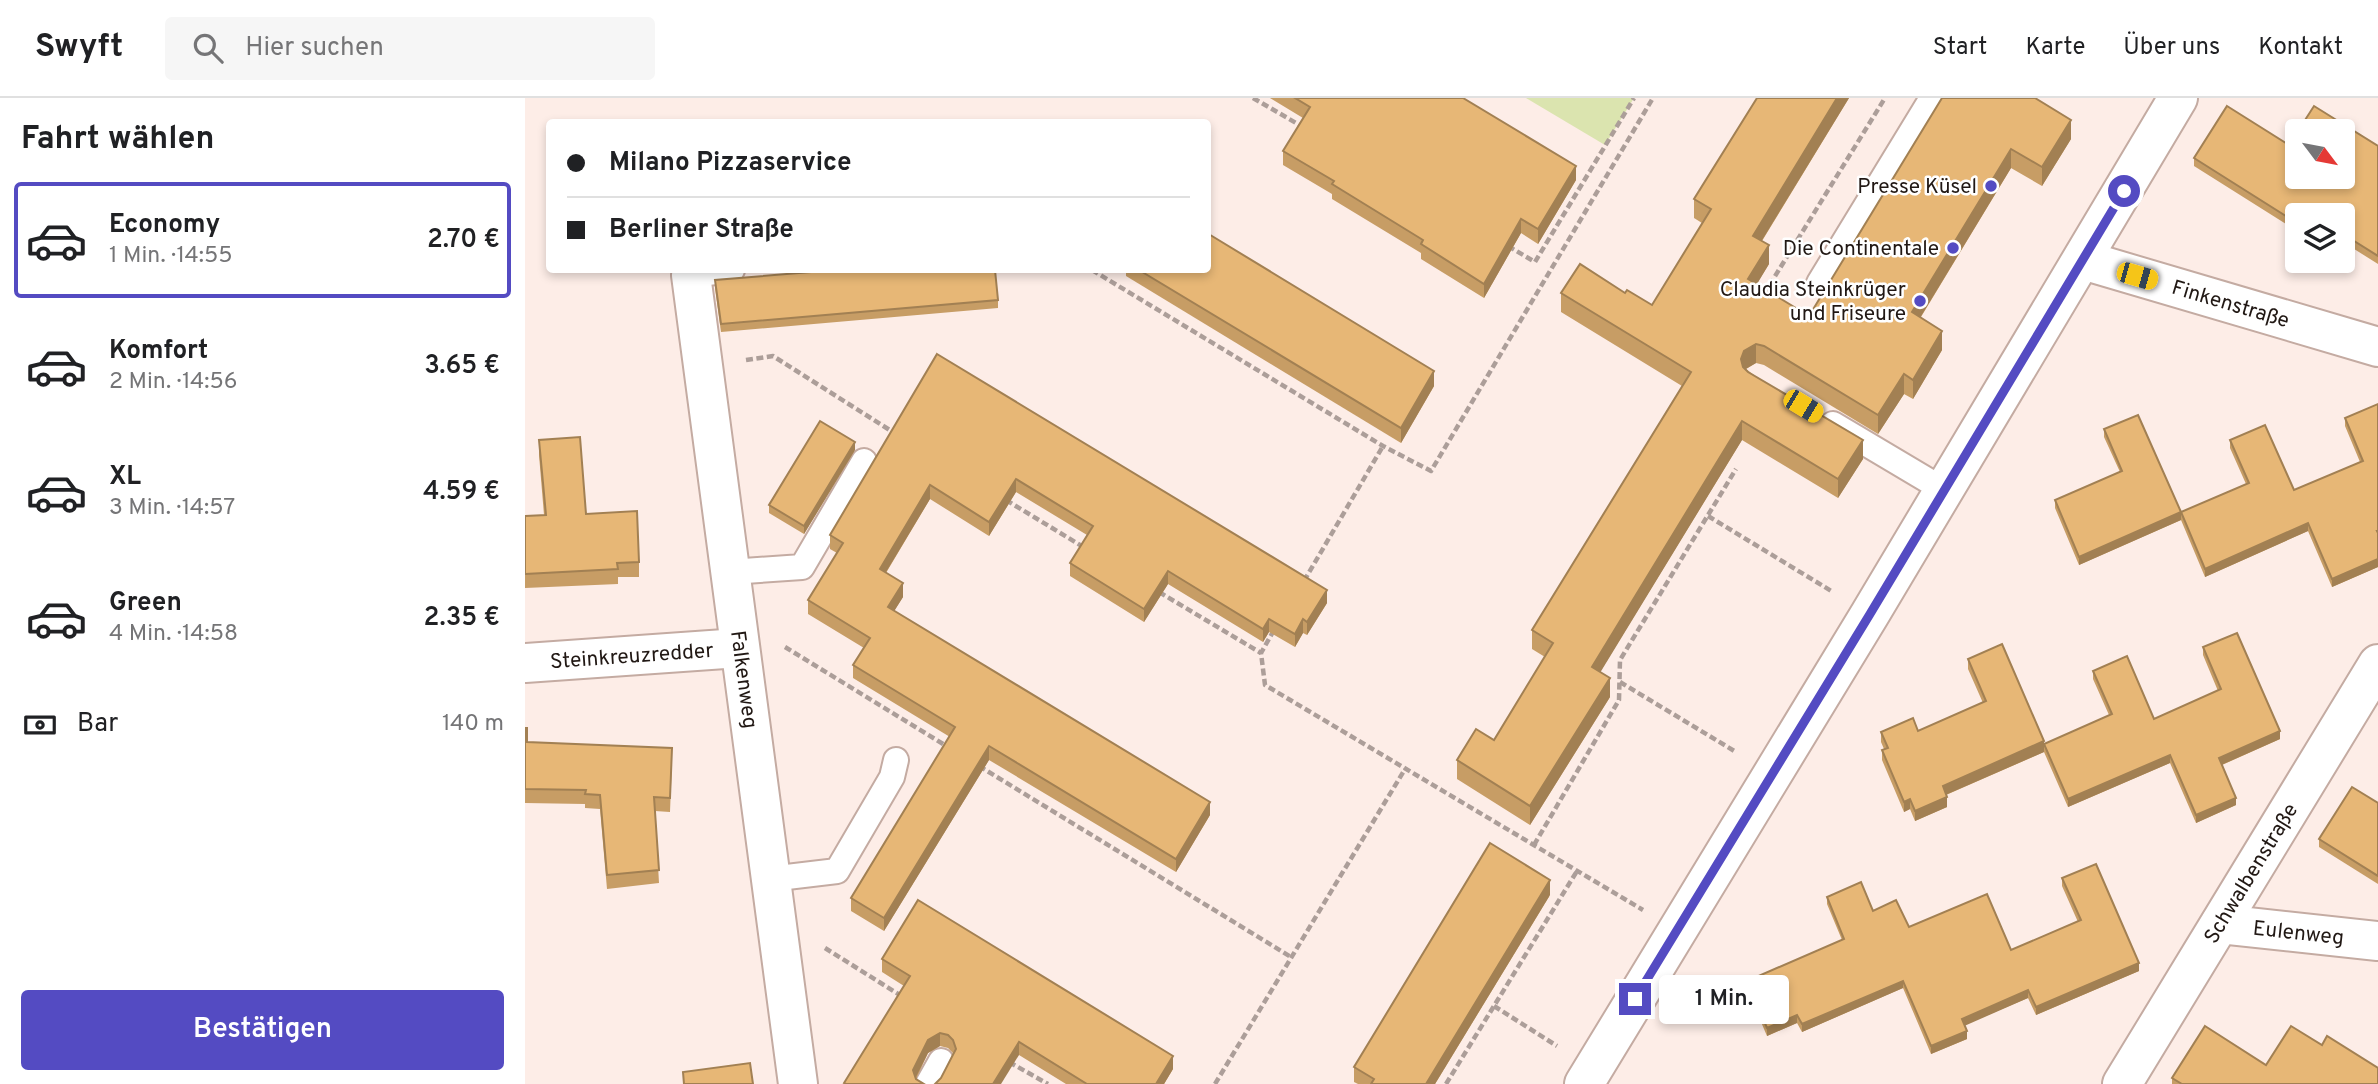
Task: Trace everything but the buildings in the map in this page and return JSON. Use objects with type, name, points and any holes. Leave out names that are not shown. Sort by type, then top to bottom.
[{"type":"street","points":[[1584,1084],[2179,98]]},
{"type":"street","name":"Finkenstraße","points":[[2083,260],[2378,347]]},
{"type":"street","name":"Falkenweg","points":[[691,275],[797,1084]]},
{"type":"street","name":"Steinkreuzredder","points":[[525,663],[738,633]]},
{"type":"street","name":"Schwalbenstraße","points":[[2122,1084],[2376,670]]},
{"type":"street","name":"Eulenweg","points":[[2220,923],[2378,941]]},
{"type":"lane","points":[[1819,283],[1932,98]]},
{"type":"lane","points":[[691,275],[707,273]]},
{"type":"lane","points":[[1815,413],[1944,490]]},
{"type":"lane","points":[[730,572],[801,567],[865,461]]},
{"type":"lane","points":[[769,879],[838,871],[892,777],[896,760]]},
{"type":"lane","points":[[928,1084],[941,1062]]},
{"type":"path","points":[[1253,98],[1312,132]]},
{"type":"path","points":[[1500,242],[1535,262],[1634,98]]},
{"type":"path","points":[[1097,273],[1383,446],[1431,471],[1653,98]]},
{"type":"path","points":[[1760,299],[1885,98]]},
{"type":"path","points":[[704,366],[773,356],[897,435]]},
{"type":"path","points":[[1301,585],[1383,446]]},
{"type":"path","points":[[1534,845],[1619,700],[1621,660],[1736,469]]},
{"type":"path","points":[[1002,498],[1095,554]]},
{"type":"path","points":[[1708,516],[1870,614]]},
{"type":"path","points":[[1153,589],[1261,653]]},
{"type":"path","points":[[1281,619],[1261,653],[1265,685],[1677,930]]},
{"type":"path","points":[[738,633],[952,750]]},
{"type":"path","points":[[1620,682],[1772,773]]},
{"type":"path","points":[[975,764],[1291,957]]},
{"type":"path","points":[[1215,1084],[1405,769]]},
{"type":"path","points":[[1446,1084],[1577,870]]},
{"type":"path","points":[[779,950],[812,940],[913,1003]]},
{"type":"path","points":[[1494,1006],[1539,1035]]},
{"type":"path","points":[[1003,1058],[1048,1084]]},
{"type":"green space","points":[[1526,98],[1634,98],[1605,145]]},
{"type":"place","name":"Presse Küsel","points":[[1991,186]]},
{"type":"place","name":"Die Continentale","points":[[1953,248]]},
{"type":"place","name":"Claudia Steinkrüger und Friseure","points":[[1920,301]]},
{"type":"route","points":[[1635,999],[2124,191]]}]
